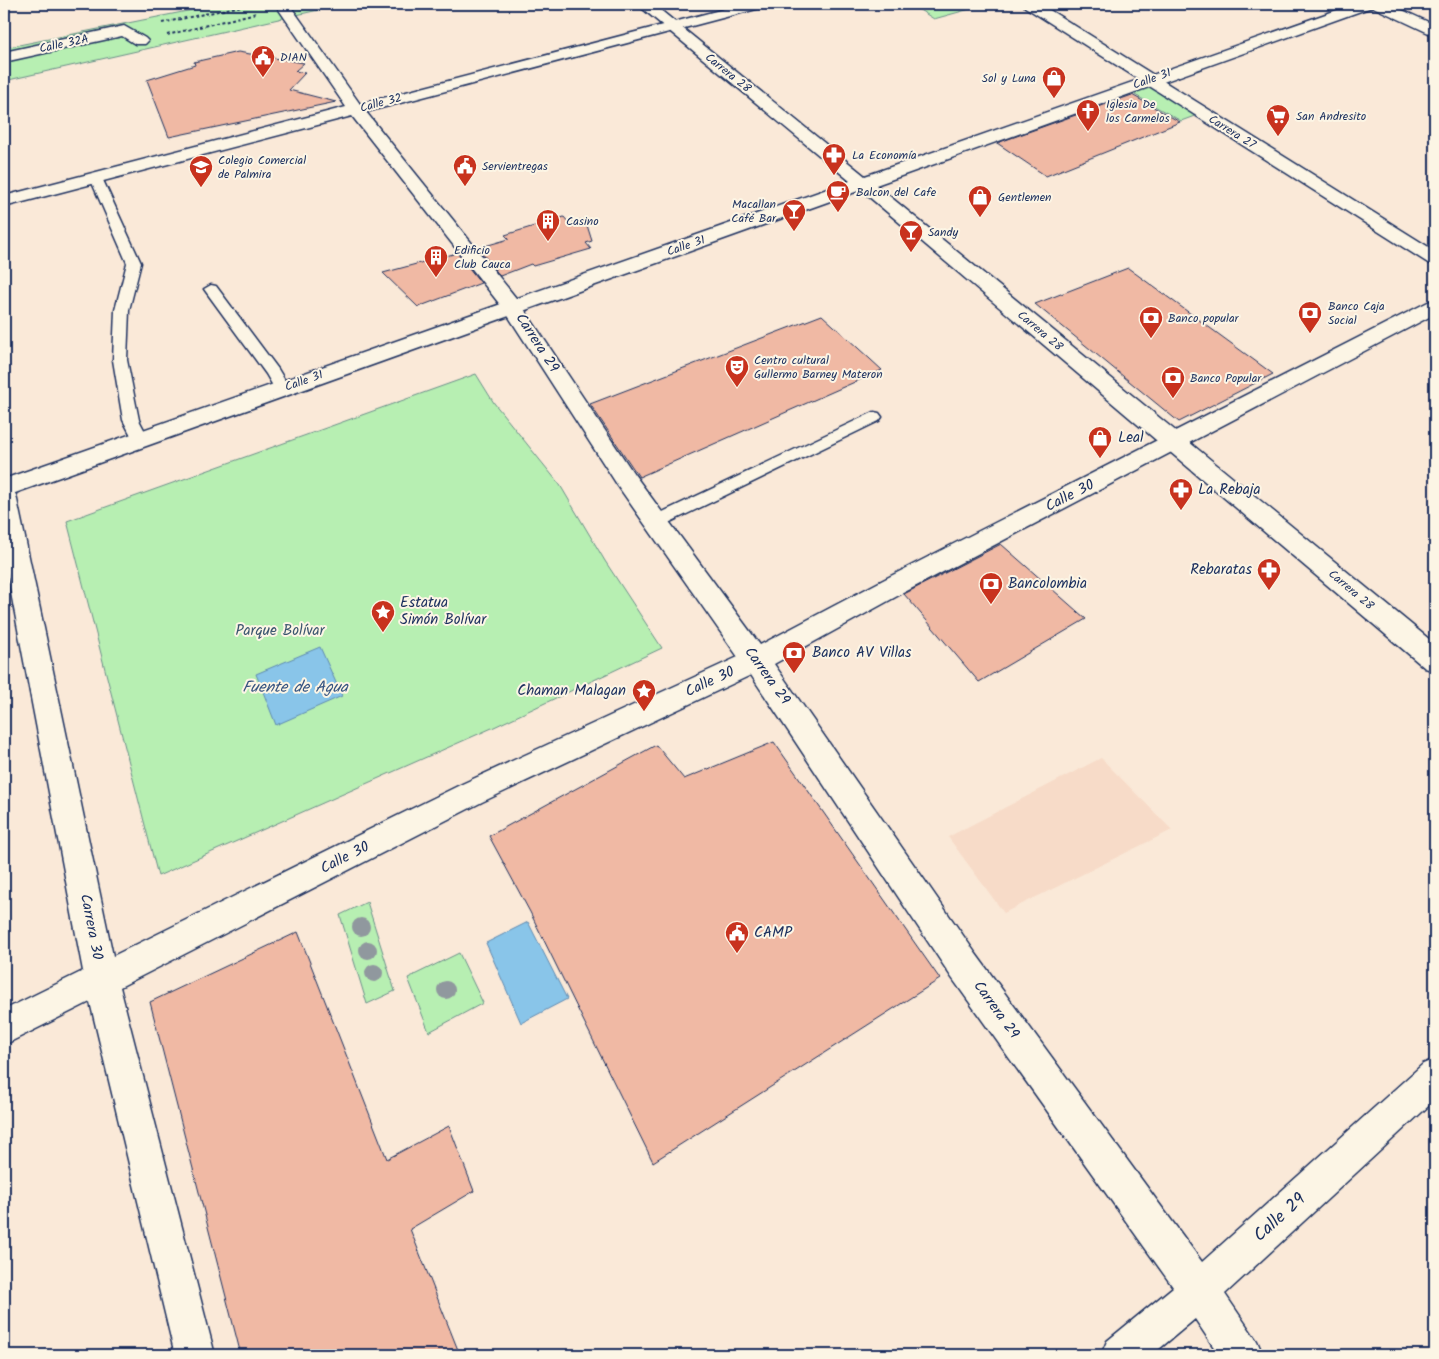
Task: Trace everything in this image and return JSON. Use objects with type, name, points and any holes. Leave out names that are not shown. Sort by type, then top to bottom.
[{"type":"street","name":"Carrera 29","points":[[282,4],[356,110],[513,307],[626,480],[754,661],[782,697],[964,966],[1199,1291],[1243,1355]]},
{"type":"street","name":"Carrera 28","points":[[644,4],[864,184],[1435,660]]},
{"type":"street","name":"Calle 32","points":[[4,202],[759,4]]},
{"type":"street","name":"Carrera 27","points":[[1030,4],[1435,258]]},
{"type":"street","name":"Calle 31","points":[[4,488],[1367,4]]},
{"type":"street","points":[[1378,4],[1435,31]]},
{"type":"street","points":[[124,31],[140,41]]},
{"type":"street","name":"Calle 32A","points":[[4,57],[124,31]]},
{"type":"street","name":"Calle 30","points":[[4,1028],[472,793],[754,661],[892,587],[1174,444],[1435,306]]},
{"type":"street","name":"Carrera 30","points":[[4,495],[101,978],[196,1355]]},
{"type":"street","name":"Calle 29","points":[[1121,1355],[1199,1291],[1435,1076]]},
{"type":"lane","points":[[96,178],[134,263],[122,310],[120,360],[131,420],[141,439]]},
{"type":"lane","points":[[211,289],[273,372],[282,389]]},
{"type":"lane","points":[[656,522],[874,417]]},
{"type":"path","points":[[124,31],[251,4]]},
{"type":"shaded area","points":[[1101,758],[1172,830],[1004,913],[948,837]]},
{"type":"green space","points":[[222,4],[345,4],[4,81],[4,48]]},
{"type":"green space","points":[[910,4],[988,4],[934,19]]},
{"type":"green space","points":[[1149,83],[1200,114],[1181,121],[1128,91]]},
{"type":"green space","name":"Parque Bolívar","points":[[476,374],[494,403],[560,485],[605,561],[662,648],[492,728],[158,876],[67,521]]},
{"type":"green space","points":[[367,902],[395,991],[367,1004],[340,915]]},
{"type":"green space","points":[[459,953],[483,1003],[429,1032],[408,978]]},
{"type":"water","name":"Fuente de Agua","points":[[320,647],[342,696],[276,725],[256,674]]},
{"type":"water","points":[[528,922],[567,999],[521,1023],[486,943]]},
{"type":"building","points":[[238,52],[304,63],[295,71],[305,73],[289,90],[336,102],[169,137],[147,80],[195,65],[194,62]]},
{"type":"building","name":"Iglesia De los Carmelos","points":[[1132,95],[1180,122],[1046,176],[997,143]]},
{"type":"building","name":"Casino","points":[[564,217],[569,223],[585,219],[592,241],[586,243],[591,249],[533,266],[531,264],[500,276],[478,248],[509,239],[505,235]]},
{"type":"building","name":"Edificio Club Cauca","points":[[457,253],[481,283],[418,307],[383,273]]},
{"type":"building","name":"Banco popular","points":[[1128,268],[1273,374],[1179,422],[1035,304]]},
{"type":"building","name":"Centro cultural Gullermo Barney Materon","points":[[822,315],[882,370],[639,477],[590,404]]},
{"type":"building","name":"Bancolombia","points":[[1001,544],[1086,619],[979,682],[904,594]]},
{"type":"building","name":"CAMP","points":[[774,742],[940,979],[653,1162],[530,912],[489,836],[656,745],[684,779]]},
{"type":"building","points":[[298,932],[387,1159],[449,1126],[474,1191],[410,1229],[460,1355],[241,1355],[150,1002]]},
{"type":"place","name":"DIAN","points":[[263,78]]},
{"type":"place","name":"Sol y Luna","points":[[1054,99]]},
{"type":"place","name":"Iglesia De los Carmelos","points":[[1088,132]]},
{"type":"place","name":"San Andresito","points":[[1278,137]]},
{"type":"place","name":"La Economía","points":[[834,176]]},
{"type":"place","name":"Servientregas","points":[[465,187]]},
{"type":"place","name":"Colegio Comercial de Palmira","points":[[201,188]]},
{"type":"place","name":"Balcon del Cafe","points":[[838,213]]},
{"type":"place","name":"Gentlemen","points":[[980,218]]},
{"type":"place","name":"Macallan Café Bar","points":[[794,232]]},
{"type":"place","name":"Casino","points":[[548,242]]},
{"type":"place","name":"Sandy","points":[[911,253]]},
{"type":"place","name":"Edificio Club Cauca","points":[[436,278]]},
{"type":"place","name":"Banco Caja Social","points":[[1310,334]]},
{"type":"place","name":"Banco popular","points":[[1151,339]]},
{"type":"place","name":"Centro cultural Gullermo Barney Materon","points":[[737,388]]},
{"type":"place","name":"Banco Popular","points":[[1173,399]]},
{"type":"place","name":"Leal","points":[[1100,459]]},
{"type":"place","name":"La Rebaja","points":[[1181,511]]},
{"type":"place","name":"Rebaratas","points":[[1269,591]]},
{"type":"place","name":"Bancolombia","points":[[991,605]]},
{"type":"place","name":"Estatua Simón Bolívar","points":[[383,633]]},
{"type":"place","name":"Banco AV Villas","points":[[794,674]]},
{"type":"place","name":"Chaman Malagan","points":[[644,712]]},
{"type":"place","name":"CAMP","points":[[737,954]]}]
